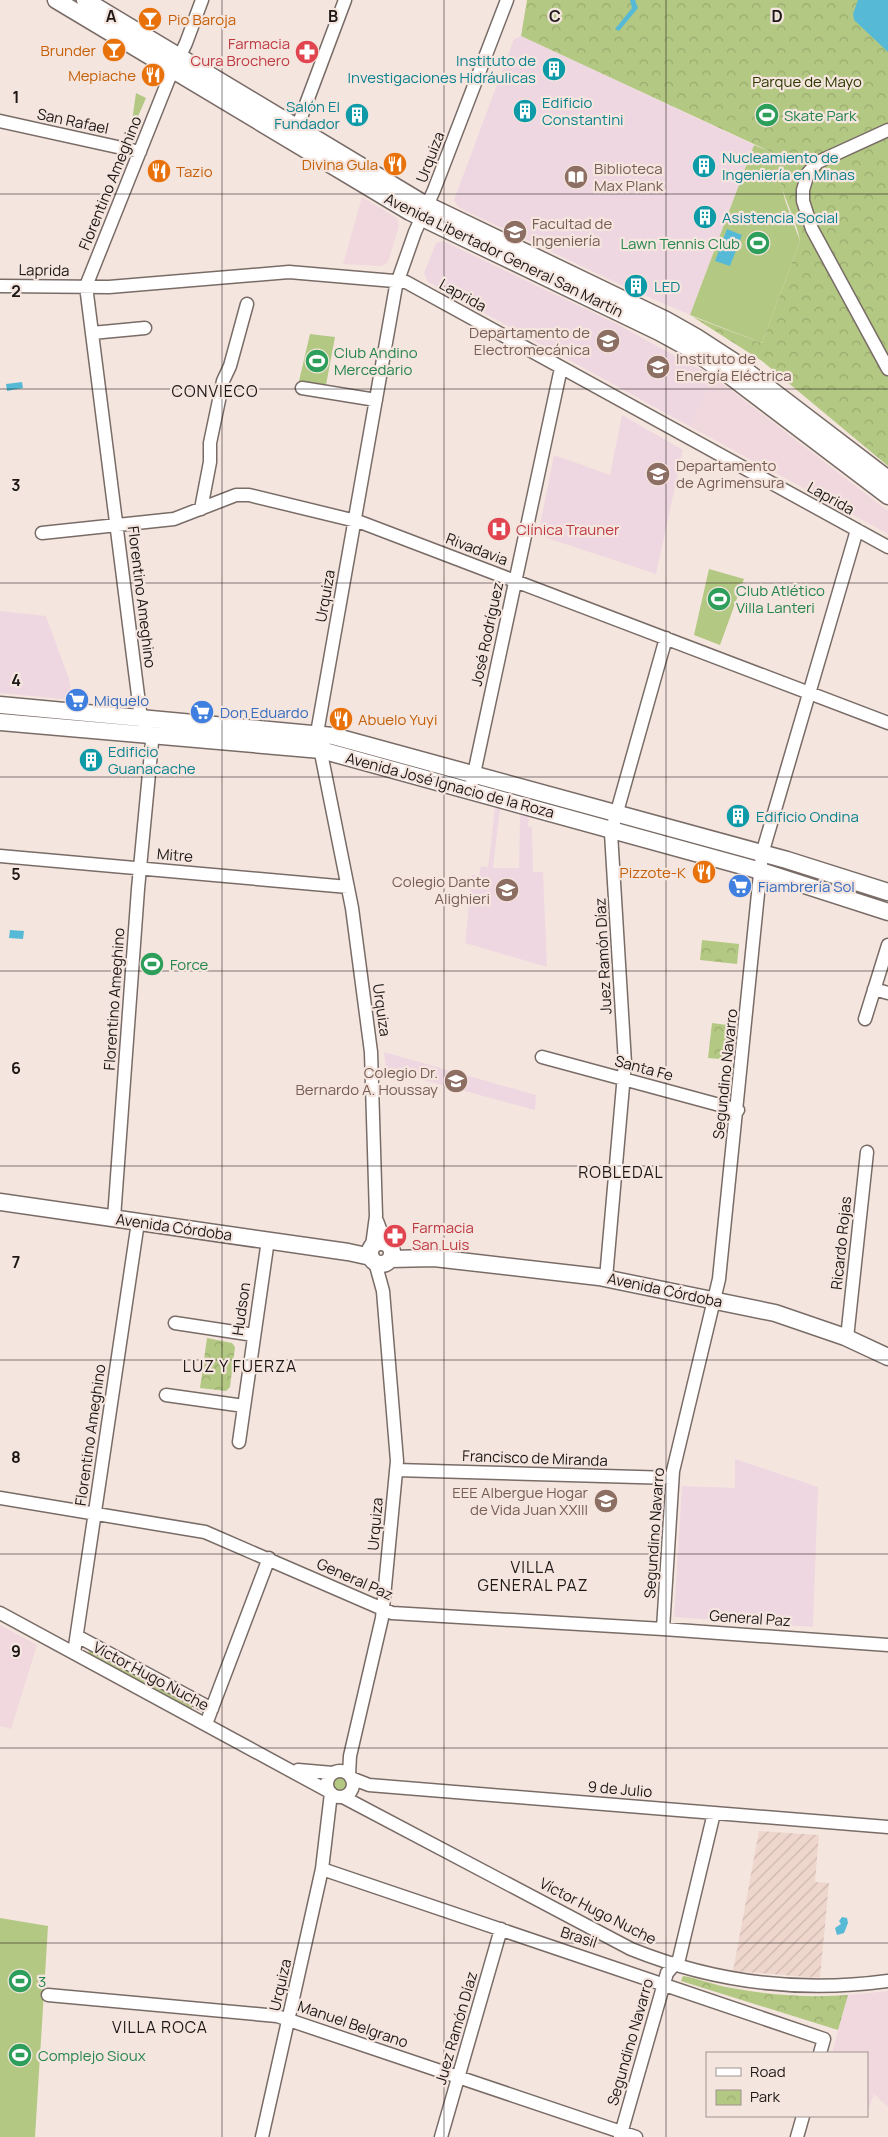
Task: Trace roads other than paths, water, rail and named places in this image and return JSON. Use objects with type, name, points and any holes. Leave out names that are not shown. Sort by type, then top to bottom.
[{"type":"main road","name":"Avenida Libertador General San Martín","points":[[56,0],[176,63],[425,211],[690,349],[730,376],[888,496]]},
{"type":"main road","name":"Avenida Libertador General San Martín","points":[[85,0],[176,63]]},
{"type":"main road","name":"Avenida Libertador General San Martín","points":[[425,211],[666,320],[696,336],[736,363],[888,479]]},
{"type":"main road","name":"Avenida José Ignacio de la Roza","points":[[0,705],[333,736],[474,774],[614,821],[694,852],[761,871],[888,912]]},
{"type":"main road","name":"Avenida José Ignacio de la Roza","points":[[0,722],[321,750],[471,791],[614,821],[678,831],[888,892]]},
{"type":"main road","points":[[321,750],[348,748],[379,755],[395,752]]},
{"type":"main road","points":[[694,852],[719,852],[749,857],[762,854]]},
{"type":"main road","name":"Avenida Córdoba","points":[[0,1202],[348,1252],[434,1258],[606,1278],[775,1313],[847,1338],[888,1357]]},
{"type":"street","name":"Florentino Ameghino","points":[[114,1218],[140,868],[152,742],[140,711],[86,287],[202,0]]},
{"type":"street","points":[[294,134],[344,0]]},
{"type":"street","name":"Urquiza","points":[[342,1775],[350,1756],[383,1609],[397,1461],[381,1253],[376,1216],[371,1052],[348,888],[318,734],[354,520],[398,281],[506,0]]},
{"type":"street","name":"San Rafael","points":[[0,121],[140,152]]},
{"type":"street","points":[[888,130],[818,162],[808,173],[803,190],[803,201],[812,229],[888,369]]},
{"type":"street","name":"Laprida","points":[[0,286],[109,287],[290,272],[406,282],[888,548]]},
{"type":"street","points":[[201,509],[210,462],[210,443],[223,381],[230,366],[247,304]]},
{"type":"street","points":[[92,333],[145,328]]},
{"type":"street","name":"José Rodríguez","points":[[471,791],[561,368]]},
{"type":"street","points":[[302,388],[376,400]]},
{"type":"street","name":"Rivadavia","points":[[42,533],[174,519],[236,495],[247,494],[354,520],[888,723]]},
{"type":"street","name":"Segundino Navarro","points":[[663,1629],[672,1478],[719,1279],[738,1110],[762,854],[857,530]]},
{"type":"street","name":"Juez Ramón Díaz","points":[[606,1278],[625,1063],[614,821],[666,638]]},
{"type":"street","name":"Mitre","points":[[0,856],[348,888]]},
{"type":"street","points":[[864,1018],[888,945]]},
{"type":"street","points":[[874,989],[888,993]]},
{"type":"street","name":"Santa Fe","points":[[542,1057],[738,1110]]},
{"type":"street","name":"Ricardo Rojas","points":[[847,1338],[867,1152]]},
{"type":"street","name":"Florentino Ameghino","points":[[74,1653],[138,1222]]},
{"type":"street","name":"Hudson","points":[[239,1442],[268,1240]]},
{"type":"street","points":[[174,1323],[254,1336]]},
{"type":"street","points":[[166,1395],[244,1406]]},
{"type":"street","name":"Francisco de Miranda","points":[[396,1470],[672,1478]]},
{"type":"street","name":"General Paz","points":[[0,1498],[205,1532],[269,1558],[392,1613],[888,1645]]},
{"type":"street","points":[[206,1724],[269,1558]]},
{"type":"street","name":"Víctor Hugo Nuche","points":[[0,1613],[336,1795],[631,1949],[674,1964],[721,1977],[778,1985],[835,1986],[888,1981]]},
{"type":"street","name":"Víctor Hugo Nuche","points":[[77,1636],[212,1709]]},
{"type":"street","name":"Víctor Hugo Nuche","points":[[286,1767],[342,1775]]},
{"type":"street","points":[[342,1775],[352,1784],[351,1791],[336,1795],[328,1781],[342,1775]]},
{"type":"street","name":"9 de Julio","points":[[342,1775],[369,1785],[888,1828]]},
{"type":"street","name":"Urquiza","points":[[262,2137],[322,1869],[336,1795]]},
{"type":"street","name":"Segundino Navarro","points":[[620,2134],[667,1973],[679,1959],[714,1813]]},
{"type":"street","name":"Brasil","points":[[322,1869],[664,1983],[824,2039],[820,2052]]},
{"type":"street","name":"Juez Ramón Díaz","points":[[441,2137],[502,1929]]},
{"type":"street","name":"Manuel Belgrano","points":[[48,1994],[277,2016],[459,2077],[620,2134],[636,2137]]},
{"type":"street","points":[[797,2137],[803,2117]]},
{"type":"water","points":[[630,0],[635,0],[638,8],[619,31],[615,29],[632,8]]},
{"type":"water","points":[[858,0],[888,0],[888,52],[854,20],[853,14]]},
{"type":"water","points":[[727,229],[742,235],[730,266],[715,261]]},
{"type":"water","points":[[22,382],[23,388],[7,391],[6,384]]},
{"type":"water","points":[[10,930],[24,931],[23,939],[9,938]]},
{"type":"water","points":[[842,1917],[847,1918],[848,1923],[844,1933],[837,1935],[835,1928],[841,1924],[839,1921]]},
{"type":"place","name":"Pio Baroja","points":[[150,19]]},
{"type":"place","name":"Brunder","points":[[114,50]]},
{"type":"place","name":"Farmacia Cura Brochero","points":[[307,52]]},
{"type":"place","name":"Instituto de Investigaciones Hidráulicas","points":[[554,69]]},
{"type":"place","name":"Mepiache","points":[[153,75]]},
{"type":"place","name":"Edificio Constantini","points":[[525,111]]},
{"type":"place","name":"Salón El Fundador","points":[[357,115]]},
{"type":"place","name":"Skate Park","points":[[767,115]]},
{"type":"place","name":"Divina Gula","points":[[395,164]]},
{"type":"place","name":"Nucleamiento de Ingeniería en Minas","points":[[704,166]]},
{"type":"place","name":"Tazio","points":[[159,171]]},
{"type":"place","name":"Biblioteca Max Plank","points":[[576,177]]},
{"type":"place","name":"Asistencia Social","points":[[705,217]]},
{"type":"place","name":"Facultad de Ingeniería","points":[[515,232]]},
{"type":"place","name":"Lawn Tennis Club","points":[[758,243]]},
{"type":"place","name":"LED","points":[[636,286]]},
{"type":"place","name":"Departamento de Electromecánica","points":[[608,341]]},
{"type":"place","name":"Club Andino Mercedario","points":[[317,361]]},
{"type":"place","name":"Instituto de Energía Eléctrica","points":[[658,367]]},
{"type":"place","name":"Departamento de Agrimensura","points":[[658,474]]},
{"type":"place","name":"Clínica Trauner","points":[[499,529]]},
{"type":"place","name":"Club Atlético Villa Lanteri","points":[[719,599]]},
{"type":"place","name":"Miquelo","points":[[77,700]]},
{"type":"place","name":"Don Eduardo","points":[[202,712]]},
{"type":"place","name":"Abuelo Yuyi","points":[[341,719]]},
{"type":"place","name":"Edificio Guanacache","points":[[91,760]]},
{"type":"place","name":"Edificio Ondina","points":[[738,816]]},
{"type":"place","name":"Pizzote-K","points":[[704,872]]},
{"type":"place","name":"Fiambrería Sol","points":[[740,886]]},
{"type":"place","name":"Colegio Dante Alighieri","points":[[507,890]]},
{"type":"place","name":"Force","points":[[152,964]]},
{"type":"place","name":"Colegio Dr. Bernardo A. Houssay","points":[[456,1081]]},
{"type":"place","name":"Farmacia San Luis","points":[[395,1236]]},
{"type":"place","name":"EEE Albergue Hogar de Vida Juan XXIII","points":[[606,1501]]},
{"type":"place","name":"3","points":[[20,1981]]},
{"type":"place","name":"Complejo Sioux","points":[[20,2055]]},
{"type":"district","name":"CONVIECO","points":[[215,391]]},
{"type":"district","name":"ROBLEDAL","points":[[621,1172]]},
{"type":"district","name":"LUZ Y FUERZA","points":[[240,1366]]},
{"type":"district","name":"VILLA GENERAL PAZ","points":[[533,1576]]},
{"type":"district","name":"VILLA ROCA","points":[[160,2027]]},
{"type":"park label","name":"Parque de Mayo","points":[[807,81]]}]
